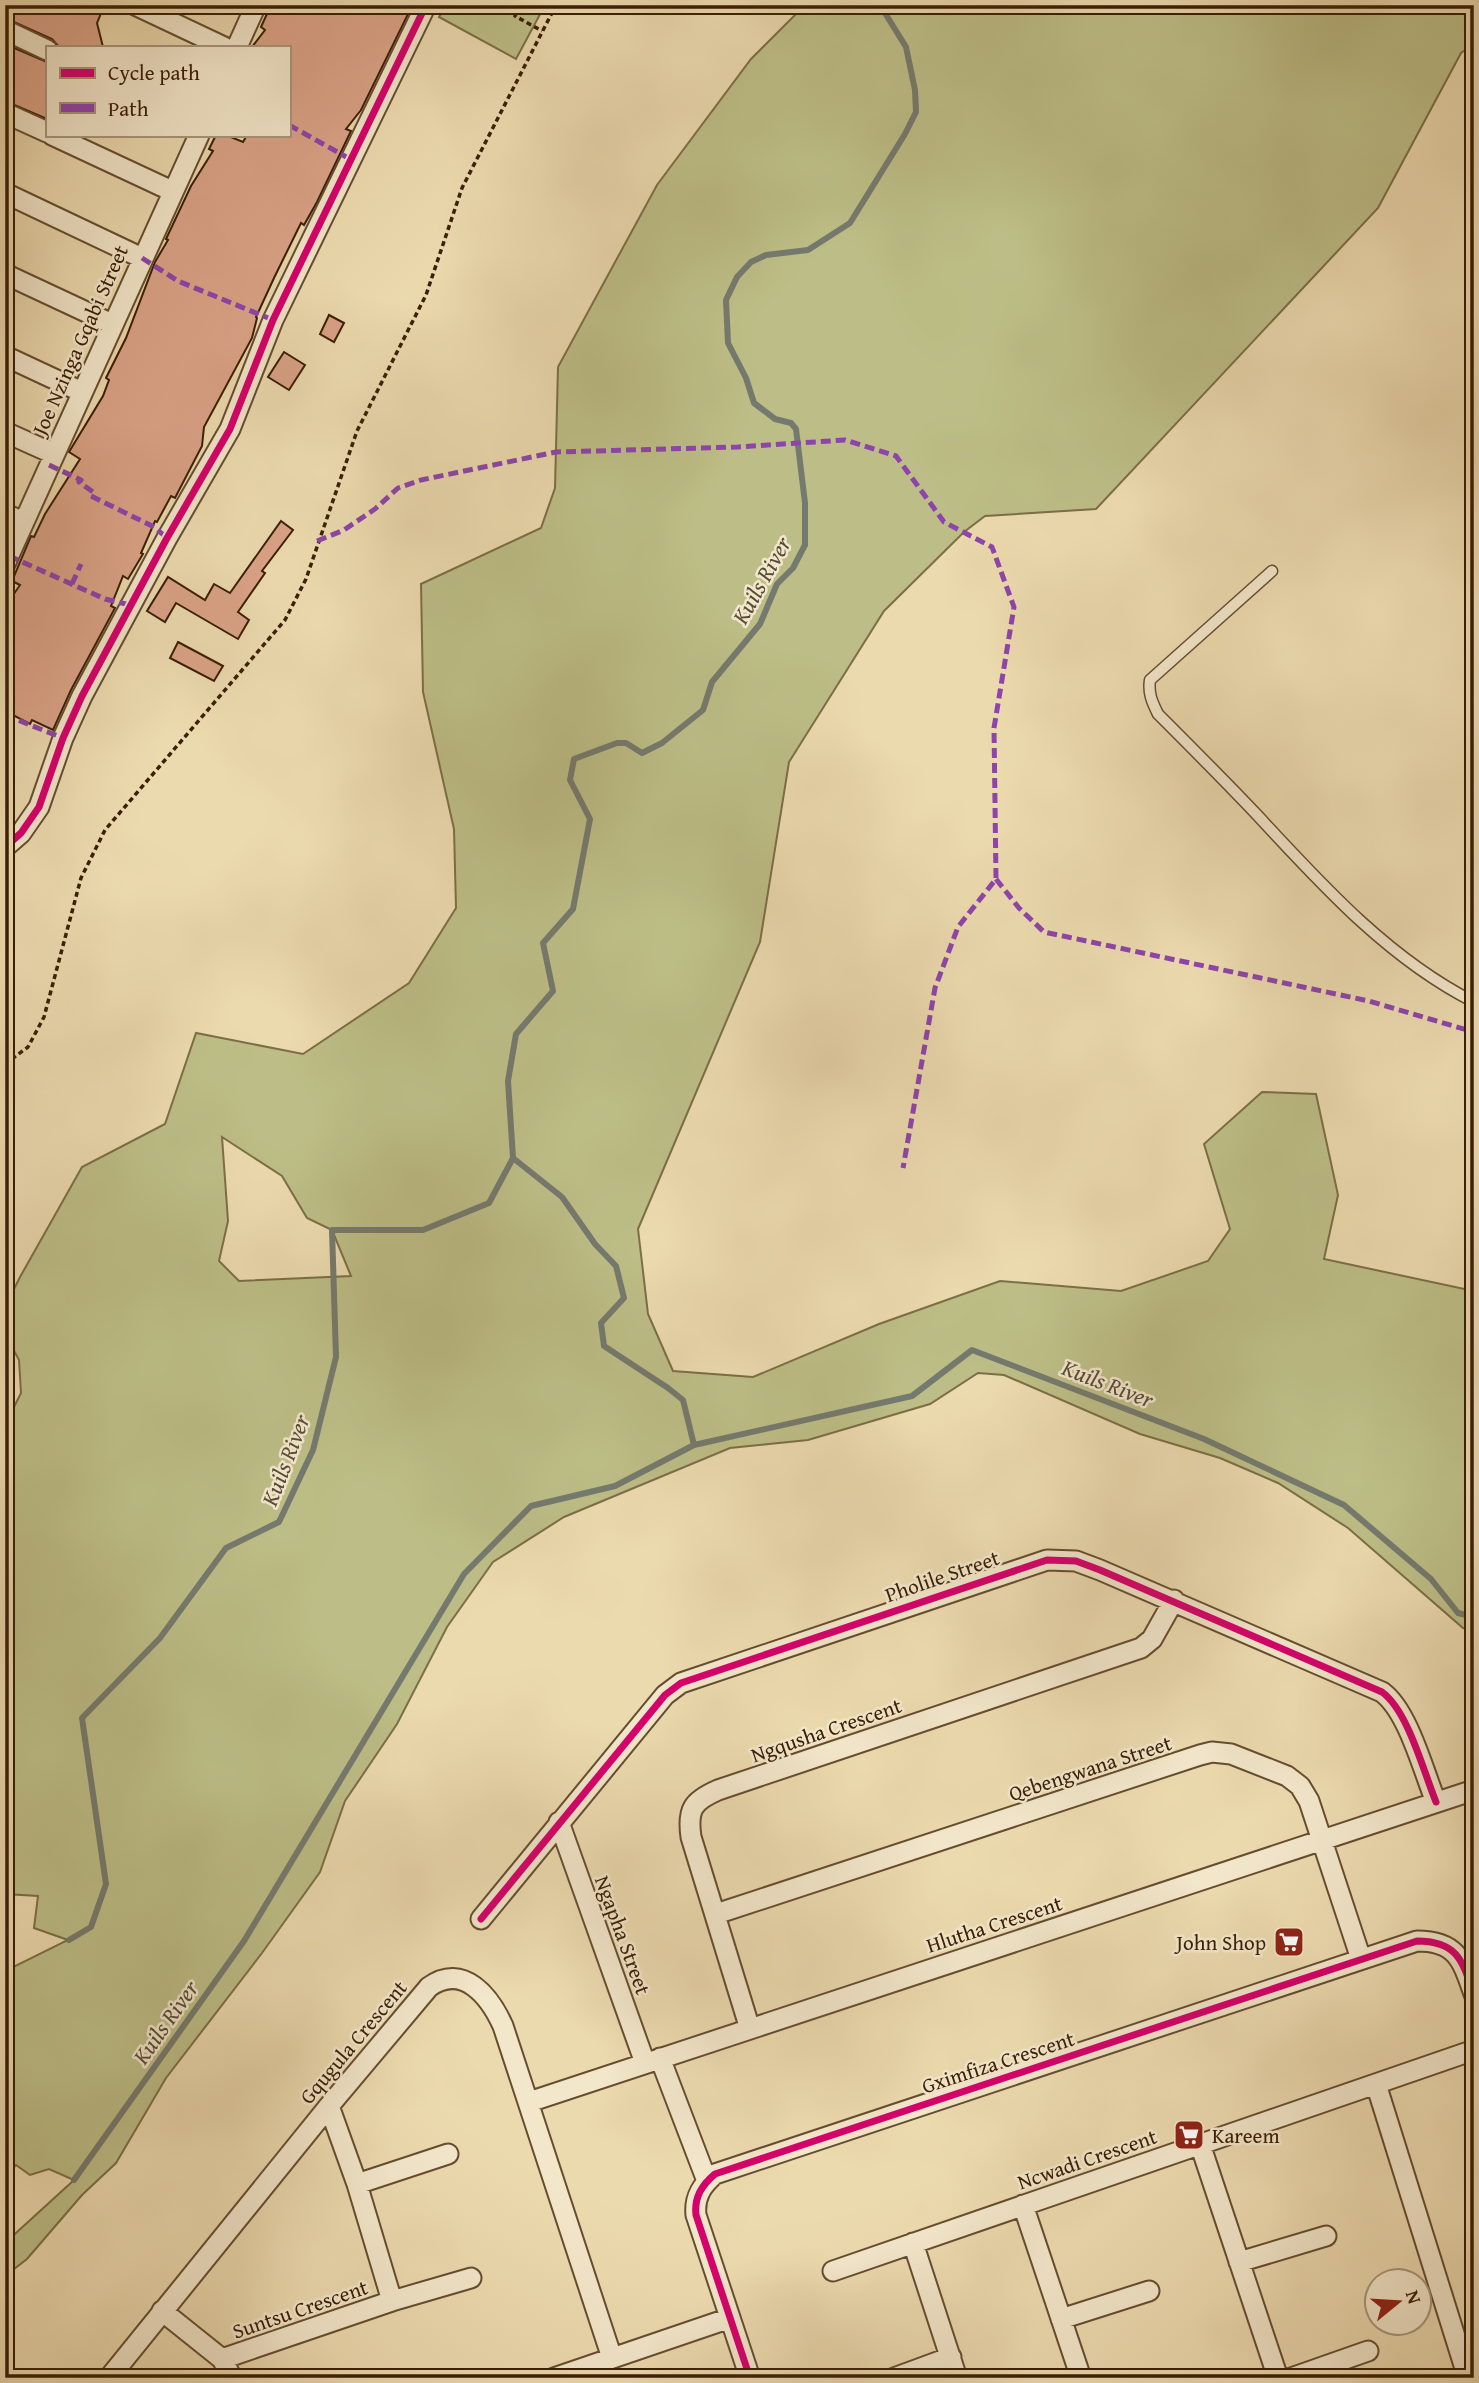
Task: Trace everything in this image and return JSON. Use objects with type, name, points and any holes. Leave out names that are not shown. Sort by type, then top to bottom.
[{"type":"street","points":[[135,5],[222,46]]},
{"type":"street","points":[[237,46],[256,5]]},
{"type":"street","points":[[5,848],[22,833],[39,807],[63,738],[82,696],[161,549],[230,429],[272,320],[426,5]]},
{"type":"street","points":[[5,30],[46,50]]},
{"type":"street","points":[[5,113],[46,132]]},
{"type":"street","points":[[54,136],[172,191]]},
{"type":"street","name":"Joe Nzinga Gqabi Street","points":[[5,564],[199,136]]},
{"type":"street","points":[[5,193],[142,258]]},
{"type":"street","points":[[5,274],[112,324]]},
{"type":"street","points":[[5,356],[82,392]]},
{"type":"street","points":[[5,432],[54,454]]},
{"type":"street","points":[[5,514],[24,522]]},
{"type":"street","name":"Pholile Street","points":[[481,1919],[666,1695],[689,1679],[1047,1560],[1076,1561],[1174,1600],[1372,1686],[1390,1698],[1401,1713],[1436,1802]]},
{"type":"street","name":"Ngqusha Crescent","points":[[750,2029],[691,1837],[689,1822],[692,1808],[704,1796],[1141,1648],[1152,1639],[1174,1600]]},
{"type":"street","name":"Qebengwana Street","points":[[716,1914],[1212,1752],[1231,1754],[1294,1780],[1309,1801],[1361,1959]]},
{"type":"street","name":"Hlutha Crescent","points":[[529,2102],[1474,1790]]},
{"type":"street","name":"Ngapha Street","points":[[559,1822],[652,2061],[707,2181]]},
{"type":"street","name":"Gximfiza Crescent","points":[[707,2181],[715,2174],[1418,1941],[1443,1944],[1457,1955],[1464,1964],[1474,1994]]},
{"type":"street","name":"Gqugula Crescent","points":[[109,2378],[429,1987],[446,1978],[463,1980],[473,1985],[498,2014],[612,2358]]},
{"type":"street","name":"Ncwadi Crescent","points":[[833,2271],[1474,2050]]},
{"type":"street","points":[[1376,2084],[1468,2378]]},
{"type":"street","name":"Suntsu Crescent","points":[[329,2106],[357,2183],[392,2301]]},
{"type":"street","points":[[1200,2144],[1278,2378]]},
{"type":"street","points":[[357,2183],[448,2154]]},
{"type":"street","points":[[707,2181],[696,2200],[696,2215],[750,2378]]},
{"type":"street","points":[[1023,2205],[1081,2378]]},
{"type":"street","points":[[1240,2262],[1326,2236]]},
{"type":"street","points":[[913,2243],[957,2378]]},
{"type":"street","name":"Suntsu Crescent","points":[[222,2359],[392,2301],[471,2278]]},
{"type":"street","points":[[1061,2319],[1149,2291]]},
{"type":"street","points":[[162,2311],[222,2359],[232,2378]]},
{"type":"street","points":[[554,2378],[730,2318]]},
{"type":"street","points":[[1291,2378],[1368,2351]]},
{"type":"street","points":[[894,2378],[951,2357]]},
{"type":"lane","points":[[1272,571],[1150,680],[1148,689],[1158,713],[1350,910],[1414,966],[1446,988],[1474,1002]]},
{"type":"path","points":[[520,5],[515,16],[542,31]]},
{"type":"path","points":[[5,1064],[28,1047],[44,1017],[81,878],[105,830],[285,620],[306,579],[357,431],[425,295],[462,188],[556,5]]},
{"type":"green space","points":[[446,5],[545,5],[516,59],[439,17]]},
{"type":"green space","points":[[805,5],[1474,5],[1474,44],[1461,53],[1378,208],[1096,509],[985,516],[964,532],[884,611],[789,762],[760,942],[638,1229],[648,1314],[673,1371],[753,1377],[879,1324],[1000,1281],[1121,1291],[1208,1261],[1230,1229],[1204,1144],[1262,1092],[1316,1094],[1338,1195],[1324,1259],[1474,1291],[1474,1630],[1463,1628],[1348,1528],[1278,1483],[1220,1458],[1140,1434],[1004,1375],[978,1373],[930,1404],[808,1440],[730,1448],[564,1517],[493,1562],[447,1627],[397,1724],[345,1801],[320,1872],[166,2078],[116,2163],[82,2195],[27,2259],[5,2276],[5,2243],[74,2180],[49,2169],[30,2175],[16,2165],[5,2176],[5,1971],[68,1940],[34,1928],[38,1896],[5,1894],[5,1425],[21,1393],[19,1360],[5,1334],[5,1307],[82,1167],[165,1124],[196,1033],[303,1054],[409,983],[456,908],[454,829],[423,692],[421,584],[541,528],[555,488],[558,367],[657,185],[751,59]],"holes":[[[222,1137],[282,1176],[307,1218],[332,1230],[351,1276],[239,1281],[219,1261],[228,1221]]]},
{"type":"building","points":[[5,5],[92,5],[102,11],[97,23],[103,46],[58,46],[52,39],[5,18]]},
{"type":"building","points":[[271,5],[407,5],[411,8],[361,110],[346,129],[351,131],[317,202],[304,225],[301,223],[274,278],[256,317],[252,338],[204,427],[202,446],[175,498],[171,496],[157,522],[155,521],[141,553],[143,554],[128,579],[123,576],[111,606],[115,608],[53,730],[32,720],[30,724],[5,711],[5,607],[20,585],[12,581],[31,536],[34,537],[45,514],[80,459],[69,452],[103,396],[109,380],[106,378],[126,338],[155,262],[168,240],[166,239],[191,186],[213,151],[209,149],[216,136],[228,136],[243,142],[246,136],[290,136],[290,46],[253,46],[265,30],[261,27]]},
{"type":"building","points":[[5,44],[46,62],[46,119],[5,101]]},
{"type":"building","points":[[329,315],[344,323],[334,342],[320,334]]},
{"type":"building","points":[[284,352],[305,365],[289,390],[268,377]]},
{"type":"building","points":[[281,521],[293,530],[262,571],[265,573],[238,612],[249,620],[238,639],[176,603],[165,622],[147,611],[168,577],[205,600],[214,584],[230,593]]},
{"type":"building","points":[[178,642],[223,666],[214,681],[170,658]]},
{"type":"waterway","name":"Kuils River","points":[[69,1940],[91,1927],[106,1884],[82,1718],[160,1638],[226,1548],[279,1522],[313,1450],[336,1357],[332,1230],[423,1230],[489,1203],[513,1158],[508,1081],[516,1034],[553,991],[543,943],[573,909],[590,819],[570,780],[574,759],[617,743],[626,743],[642,753],[662,743],[703,710],[712,682],[760,624],[777,584],[793,568],[805,545],[805,503],[796,429],[791,423],[775,419],[754,403],[746,378],[728,343],[726,300],[737,277],[751,262],[766,255],[808,250],[850,223],[905,134],[916,112],[915,90],[906,47],[880,5]]},
{"type":"waterway","name":"Kuils River","points":[[513,1158],[562,1197],[595,1244],[616,1266],[624,1298],[601,1323],[604,1346],[683,1400],[694,1445]]},
{"type":"waterway","name":"Kuils River","points":[[74,2180],[244,1941],[464,1574],[531,1506],[615,1486],[694,1445],[912,1396],[972,1350],[1204,1439],[1344,1505],[1431,1579],[1458,1613],[1474,1617]]},
{"type":"marked path","points":[[290,126],[350,159]]},
{"type":"marked path","points":[[142,258],[178,281],[273,320]]},
{"type":"marked path","points":[[317,541],[344,530],[375,509],[398,488],[421,480],[556,452],[738,447],[845,440],[896,456],[944,522],[992,547],[1014,607],[994,728],[996,879],[958,927],[935,988],[903,1168]]},
{"type":"marked path","points":[[49,465],[81,480],[79,482],[93,492],[91,496],[154,527],[167,538]]},
{"type":"marked path","points":[[9,556],[105,599],[130,605]]},
{"type":"marked path","points":[[72,584],[81,564]]},
{"type":"marked path","points":[[5,715],[63,738]]},
{"type":"marked path","points":[[996,879],[1019,908],[1044,932],[1369,1001],[1474,1032]]},
{"type":"cycle path","points":[[5,847],[21,833],[39,807],[63,738],[82,696],[167,538],[230,429],[273,320],[426,5]]},
{"type":"cycle path","points":[[481,1919],[665,1695],[681,1683],[1047,1560],[1076,1561],[1100,1570],[1382,1692],[1400,1713],[1407,1727],[1436,1802]]},
{"type":"cycle path","points":[[750,2378],[696,2215],[700,2192],[715,2174],[1417,1941],[1441,1944],[1456,1955],[1466,1971],[1474,1994]]},
{"type":"place","name":"John Shop","points":[[1289,1942]]},
{"type":"place","name":"Kareem","points":[[1189,2135]]}]
